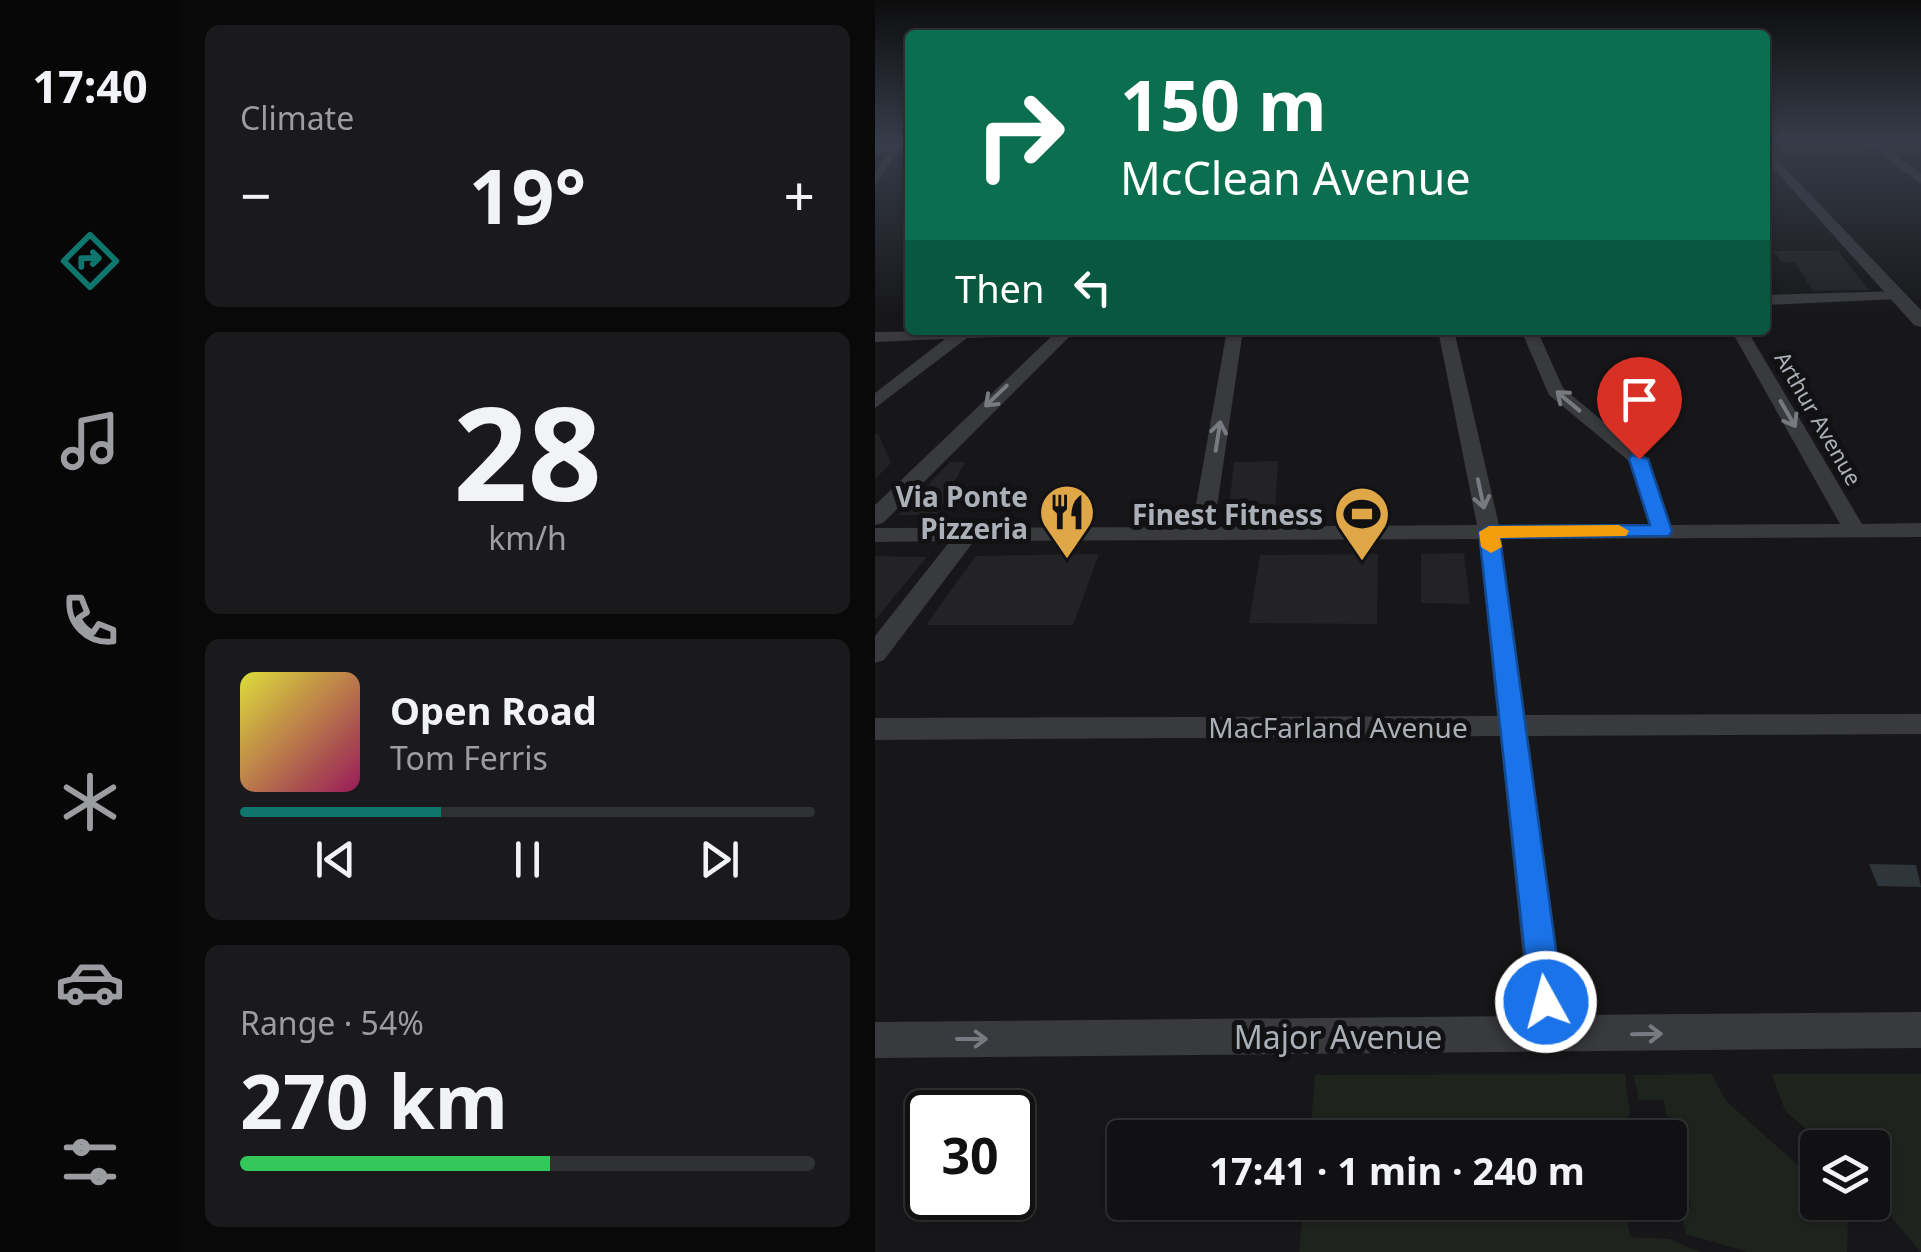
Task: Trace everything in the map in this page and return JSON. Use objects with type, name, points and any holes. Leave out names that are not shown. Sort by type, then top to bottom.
[{"type":"street","points":[[1811,199],[1912,307]]},
{"type":"street","points":[[1770,300],[1912,307]]},
{"type":"street","points":[[875,338],[905,334]]},
{"type":"street","points":[[875,402],[961,335]]},
{"type":"street","points":[[875,518],[925,464],[1063,335]]},
{"type":"street","points":[[1202,533],[1234,335]]},
{"type":"street","points":[[1447,335],[1489,532],[1550,1034]]},
{"type":"street","points":[[1531,335],[1555,391],[1639,459],[1662,531]]},
{"type":"street","name":"Arthur Avenue","points":[[1742,335],[1855,530]]},
{"type":"street","points":[[875,535],[1921,530]]},
{"type":"street","points":[[875,654],[967,535]]},
{"type":"street","name":"MacFarland Avenue","points":[[875,729],[1921,724]]},
{"type":"street","name":"Major Avenue","points":[[875,1040],[1921,1030]]},
{"type":"shaded area","points":[[1773,251],[1838,251],[1869,290],[1813,291],[1795,263],[1781,262]]},
{"type":"shaded area","points":[[1278,461],[1275,514],[1228,515],[1234,462]]},
{"type":"shaded area","points":[[950,462],[965,462],[937,515],[899,515]]},
{"type":"shaded area","points":[[1464,553],[1470,604],[1421,603],[1421,554]]},
{"type":"shaded area","points":[[1099,554],[1073,625],[926,625],[976,556]]},
{"type":"shaded area","points":[[1378,554],[1377,624],[1249,623],[1260,555]]},
{"type":"shaded area","points":[[875,556],[927,557],[875,620]]},
{"type":"shaded area","points":[[1869,864],[1916,865],[1921,887],[1878,886]]},
{"type":"shaded area","points":[[1625,1074],[1630,1115],[1624,1120],[1311,1120],[1315,1075]]},
{"type":"shaded area","points":[[1711,1074],[1727,1102],[1800,1167],[1800,1220],[1848,1220],[1847,1252],[1748,1252],[1686,1234],[1683,1220],[1687,1220],[1687,1206],[1691,1206],[1687,1186],[1687,1120],[1667,1117],[1664,1100],[1639,1100],[1633,1075]]},
{"type":"shaded area","points":[[1772,1074],[1921,1074],[1921,1252],[1890,1216],[1890,1130],[1807,1130],[1785,1111]]},
{"type":"shaded area","points":[[1302,1220],[1627,1220],[1630,1237],[1669,1239],[1701,1252],[1299,1252]]},
{"type":"slow traffic","points":[[1491,547],[1489,532],[1619,531]]},
{"type":"place","name":"Via Ponte Pizzeria","points":[[1067,561]]},
{"type":"place","name":"Finest Fitness","points":[[1362,563]]},
{"type":"route","points":[[1546,1002],[1489,532],[1662,531],[1639,459]]}]
